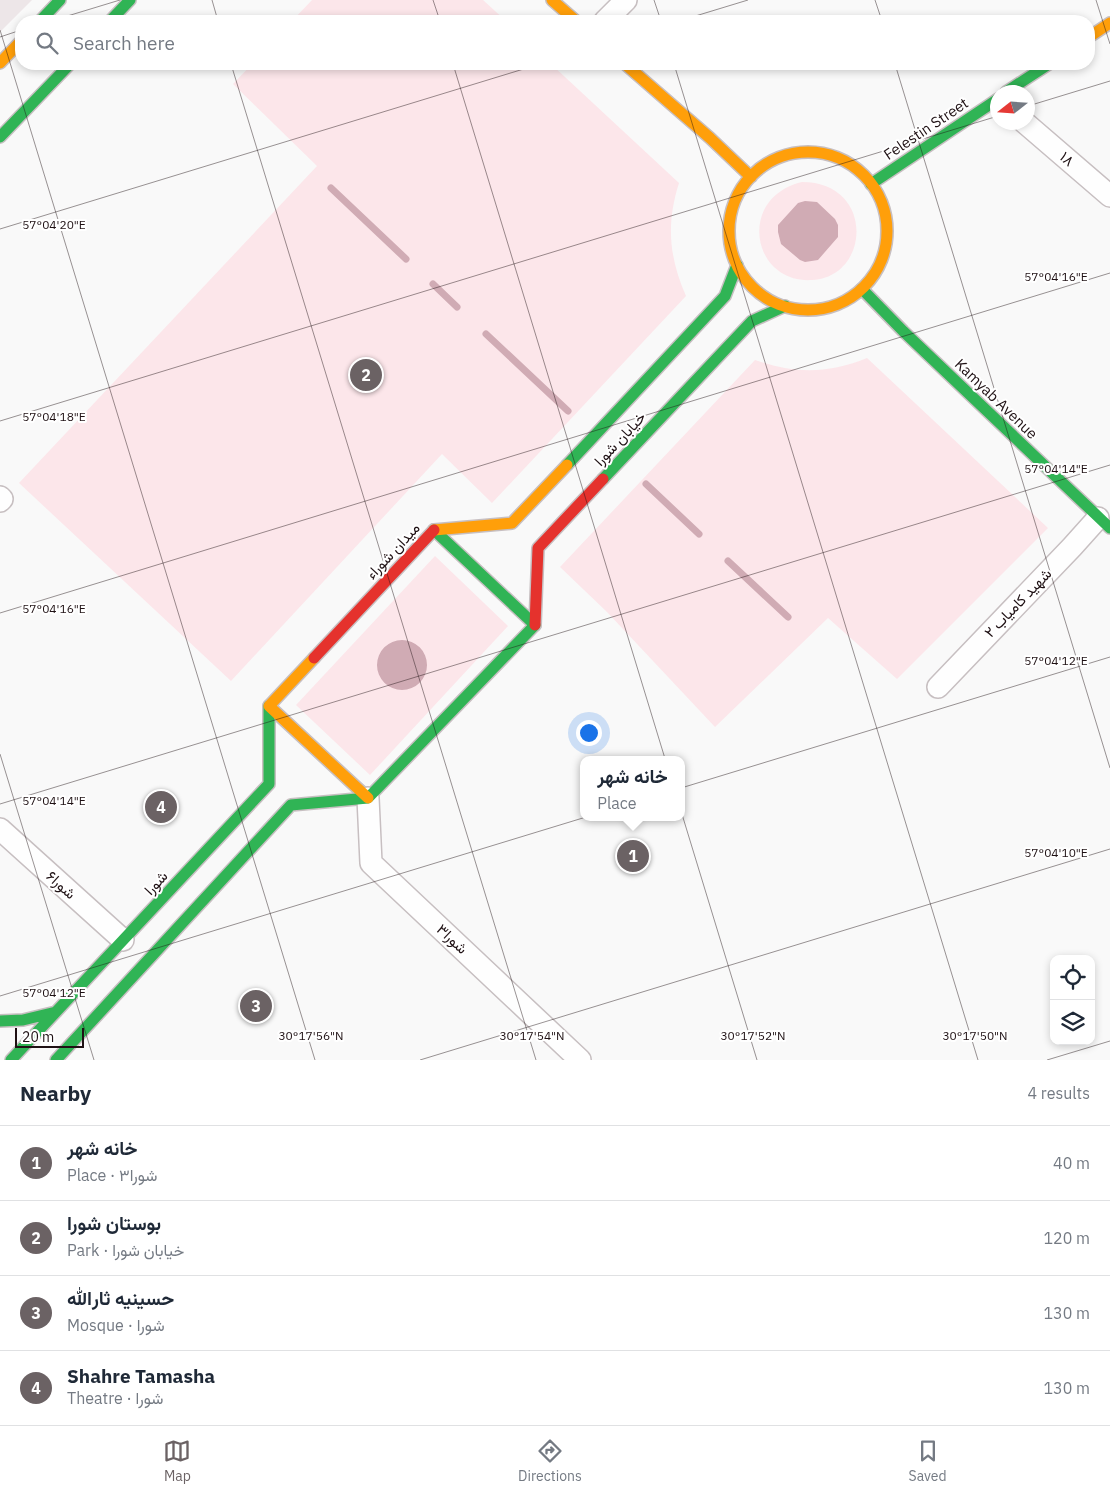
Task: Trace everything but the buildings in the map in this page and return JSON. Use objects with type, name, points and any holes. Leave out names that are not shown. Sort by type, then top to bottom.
[{"type":"main road","points":[[46,15],[60,0]]},
{"type":"main road","points":[[116,15],[130,0]]},
{"type":"main road","points":[[552,0],[569,15]]},
{"type":"main road","points":[[1095,33],[1110,23]]},
{"type":"main road","points":[[0,63],[15,47]]},
{"type":"main road","points":[[0,137],[64,70]]},
{"type":"main road","points":[[632,70],[710,138],[751,177]]},
{"type":"main road","name":"Felestin Street","points":[[1018,85],[1040,70]]},
{"type":"main road","name":"Felestin Street","points":[[871,184],[990,104]]},
{"type":"main road","points":[[820,153],[835,157],[848,164],[861,173],[871,184],[880,198],[885,214],[886,246],[873,277],[849,299],[834,306],[818,310],[802,310],[770,300],[745,279],[737,265],[732,250],[731,218],[734,204],[741,189],[762,167],[775,159],[790,154],[820,153]]},
{"type":"main road","name":"خیابان شورا","points":[[434,530],[512,523],[725,296],[737,265]]},
{"type":"main road","name":"Kamyab Avenue","points":[[862,289],[903,331],[1104,523]]},
{"type":"main road","name":"خیابان شورا","points":[[535,625],[538,548],[752,321],[785,306]]},
{"type":"main road","name":"میدان شوراء","points":[[269,706],[434,530],[535,625]]},
{"type":"main road","points":[[56,1060],[291,804],[368,798],[535,625]]},
{"type":"main road","points":[[269,706],[368,798]]},
{"type":"main road","name":"شورا","points":[[11,1060],[269,784],[269,706]]},
{"type":"main road","points":[[0,1021],[23,1020],[56,1012]]},
{"type":"street","points":[[611,15],[626,0]]},
{"type":"street","name":"۱۸","points":[[1033,130],[1110,196]]},
{"type":"street","name":"شهید کامیاب ۲","points":[[938,687],[1065,554],[1104,523]]},
{"type":"street","name":"شورا۳","points":[[368,798],[371,863],[580,1060]]},
{"type":"street","name":"شورا۶","points":[[0,829],[123,940]]},
{"type":"shaded area","points":[[0,0],[32,0],[15,15],[0,32]]},
{"type":"shaded area","points":[[312,0],[483,0],[499,15],[298,15]]},
{"type":"shaded area","points":[[246,70],[557,70],[679,183],[672,212],[671,240],[676,268],[686,296],[492,503],[442,454],[231,681],[19,483],[317,166],[233,84]]},
{"type":"shaded area","points":[[802,182],[826,186],[843,197],[853,212],[856,230],[854,248],[846,263],[832,275],[812,280],[792,278],[776,269],[765,255],[760,238],[760,221],[767,205],[781,191]]},
{"type":"shaded area","points":[[805,201],[817,202],[835,219],[838,225],[838,237],[818,260],[805,262],[781,244],[778,225],[798,203]]},
{"type":"shaded area","points":[[867,358],[1048,528],[897,679],[828,618],[715,727],[607,612],[560,567],[755,360],[784,368],[811,370],[838,367]]},
{"type":"shaded area","points":[[435,556],[508,626],[370,775],[296,705]]},
{"type":"shaded area","points":[[407,640],[420,647],[426,655],[426,675],[420,683],[412,689],[397,690],[384,683],[378,675],[377,660],[384,647],[392,641]]},
{"type":"waterway","points":[[331,188],[406,259]]},
{"type":"waterway","points":[[433,284],[457,307]]},
{"type":"waterway","points":[[486,334],[568,411]]},
{"type":"waterway","points":[[646,484],[699,534]]},
{"type":"waterway","points":[[728,561],[788,617]]},
{"type":"traffic: fast","points":[[46,15],[60,0]]},
{"type":"traffic: fast","points":[[116,15],[130,0]]},
{"type":"traffic: fast","points":[[0,137],[64,70]]},
{"type":"traffic: fast","points":[[1017,85],[1040,70]]},
{"type":"traffic: fast","points":[[871,184],[990,104]]},
{"type":"traffic: fast","points":[[567,465],[725,296],[737,265]]},
{"type":"traffic: fast","points":[[862,289],[903,331],[1110,528]]},
{"type":"traffic: fast","points":[[603,479],[752,321],[785,306]]},
{"type":"traffic: fast","points":[[368,798],[535,625],[434,530]]},
{"type":"traffic: fast","points":[[11,1060],[269,784],[269,706]]},
{"type":"traffic: fast","points":[[56,1060],[291,805],[368,798]]},
{"type":"traffic: fast","points":[[0,1021],[23,1020],[56,1012]]},
{"type":"traffic: slow","points":[[552,0],[569,15]]},
{"type":"traffic: slow","points":[[1095,33],[1110,23]]},
{"type":"traffic: slow","points":[[0,63],[15,47]]},
{"type":"traffic: slow","points":[[632,70],[710,138],[751,177]]},
{"type":"traffic: slow","points":[[808,152],[838,158],[864,175],[881,201],[887,231],[881,261],[864,287],[838,304],[808,310],[778,304],[752,287],[735,261],[729,231],[735,201],[752,175],[778,158],[808,152]]},
{"type":"traffic: slow","points":[[434,530],[512,523],[567,465]]},
{"type":"traffic: slow","points":[[314,658],[269,706],[368,798]]},
{"type":"traffic: jam","points":[[535,625],[538,548],[603,479]]},
{"type":"traffic: jam","points":[[314,658],[434,530]]},
{"type":"place","name":"بوستان شورا","points":[[366,375]]},
{"type":"place","name":"Shahre Tamasha","points":[[161,807]]},
{"type":"place","name":"خانه شهر","points":[[633,856]]},
{"type":"place","name":"حسینیه ثارالله","points":[[256,1006]]}]
